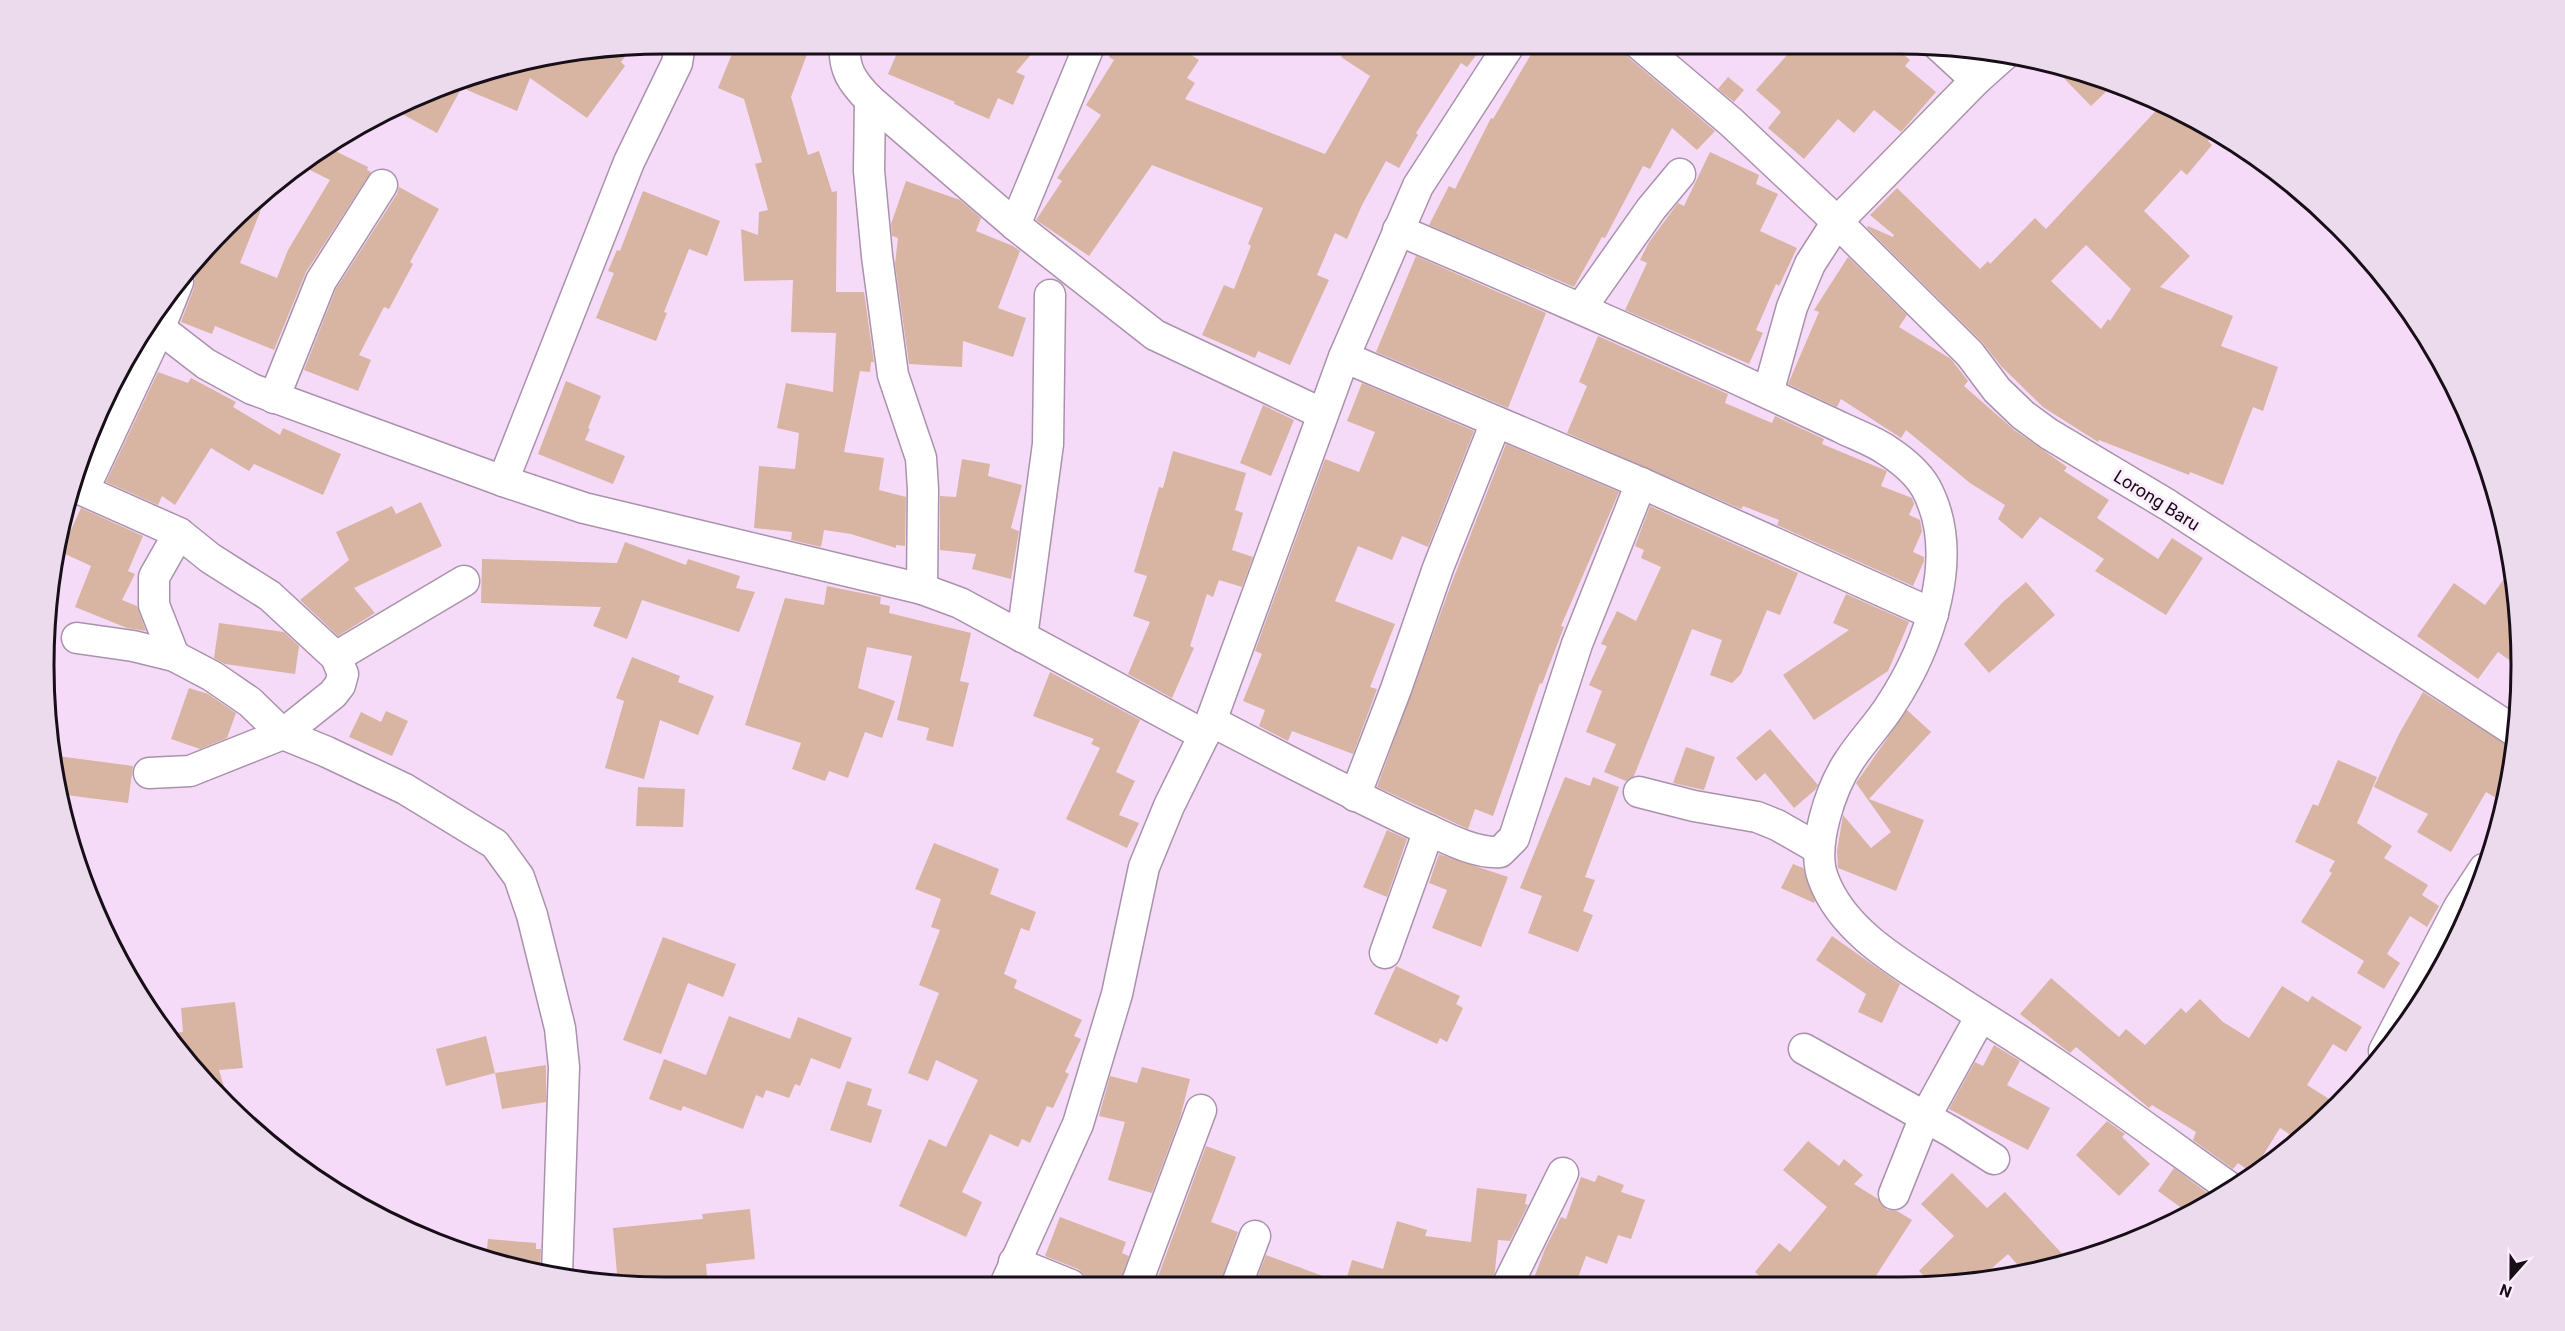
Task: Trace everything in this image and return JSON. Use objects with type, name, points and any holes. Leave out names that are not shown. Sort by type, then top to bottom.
[{"type":"street","points":[[503,481],[629,162],[677,63],[678,54]]},
{"type":"street","points":[[846,54],[847,72],[870,100],[1014,225],[1155,334],[1323,414]]},
{"type":"street","points":[[1014,225],[1086,54]]},
{"type":"street","points":[[1030,1277],[1009,1273],[1078,1124],[1117,994],[1144,867],[1168,806],[1208,728],[1344,357],[1398,230],[1419,186],[1504,54]]},
{"type":"street","name":"Lorong Baru","points":[[1651,54],[1731,122],[1837,222],[1970,354],[1997,390],[2023,415],[2049,434],[2168,505],[2508,727]]},
{"type":"street","points":[[1950,56],[1976,80]]},
{"type":"street","points":[[1768,393],[1792,308],[1810,264],[1837,222],[1996,62]]},
{"type":"street","points":[[870,100],[869,171],[877,256],[894,375],[921,458],[922,589]]},
{"type":"street","points":[[1581,308],[1650,209],[1680,174]]},
{"type":"street","points":[[274,398],[321,281],[382,185]]},
{"type":"street","points":[[1398,230],[1581,308],[1768,393],[1886,449],[1913,470],[1926,489],[1937,517],[1942,542],[1941,570],[1933,614],[1913,664],[1890,706],[1846,764],[1824,824],[1819,849],[1823,879],[1849,920],[1883,952],[2057,1065],[2224,1183]]},
{"type":"street","points":[[1022,637],[1047,444],[1050,295]]},
{"type":"street","points":[[157,326],[206,363],[252,389],[503,481],[584,508],[922,589],[960,603],[1022,637],[1208,728],[1429,830],[1489,852],[1500,852],[1514,837],[1577,644],[1641,483]]},
{"type":"street","points":[[85,472],[140,354]]},
{"type":"street","points":[[1344,357],[1641,483],[1933,614]]},
{"type":"street","points":[[1355,796],[1438,568],[1496,422]]},
{"type":"street","points":[[82,482],[179,533],[210,558],[270,596],[336,657],[343,674],[340,685],[333,694],[283,734],[190,771],[149,773]]},
{"type":"street","points":[[174,656],[154,605],[154,577],[179,533]]},
{"type":"street","points":[[336,657],[464,581]]},
{"type":"street","points":[[77,638],[133,646],[174,656],[212,676],[250,702],[283,734],[396,784],[495,844],[519,877],[532,915],[560,1028],[564,1067],[557,1267]]},
{"type":"street","points":[[1639,792],[1694,806],[1757,817],[1777,825],[1819,849]]},
{"type":"street","points":[[1385,953],[1429,830]]},
{"type":"street","points":[[2409,1004],[2464,901]]},
{"type":"street","points":[[1894,1194],[1924,1119],[1981,1016]]},
{"type":"street","points":[[1804,1049],[1924,1119],[1952,1132],[1994,1159]]},
{"type":"street","points":[[1139,1277],[1201,1110]]},
{"type":"street","points":[[1511,1277],[1563,1173]]},
{"type":"street","points":[[1240,1277],[1255,1236]]},
{"type":"building","points":[[732,54],[807,54],[791,97],[808,155],[819,151],[832,192],[837,191],[836,292],[864,292],[874,362],[871,362],[870,372],[860,371],[844,452],[884,458],[879,490],[906,497],[905,546],[896,545],[896,548],[851,534],[824,530],[821,547],[791,540],[792,532],[754,528],[759,466],[795,469],[799,433],[777,428],[786,383],[833,392],[836,333],[791,332],[793,280],[744,281],[741,229],[758,235],[759,212],[768,210],[755,164],[762,162],[744,99],[718,88]]},
{"type":"building","points":[[897,54],[1031,54],[1016,72],[1025,76],[1013,105],[998,98],[989,119],[888,74]]},
{"type":"building","points":[[1111,54],[1190,54],[1199,60],[1187,78],[1195,83],[1185,99],[1325,154],[1370,76],[1341,57],[1343,54],[1477,54],[1467,67],[1461,63],[1416,133],[1418,135],[1399,168],[1386,161],[1347,239],[1335,233],[1317,275],[1329,280],[1290,365],[1258,351],[1255,358],[1202,335],[1224,285],[1234,289],[1251,246],[1248,244],[1263,208],[1152,165],[1089,256],[1036,220],[1062,181],[1057,178],[1101,115],[1086,105],[1114,60],[1109,57]]},
{"type":"building","points":[[1531,54],[1626,54],[1715,131],[1697,150],[1672,128],[1650,169],[1643,166],[1605,238],[1602,237],[1574,287],[1429,225],[1449,186],[1455,189],[1491,118],[1493,119]]},
{"type":"building","points":[[1788,54],[1900,54],[1910,60],[1905,66],[1936,92],[1901,132],[1874,110],[1854,133],[1838,119],[1804,159],[1768,128],[1781,112],[1756,90]]},
{"type":"building","points":[[626,55],[621,62],[625,66],[587,118],[530,78],[517,111],[467,90],[469,86],[546,66]]},
{"type":"building","points":[[2062,76],[2107,90],[2091,106]]},
{"type":"building","points":[[1728,77],[1744,90],[1734,102],[1718,89]]},
{"type":"building","points":[[461,89],[437,133],[402,114]]},
{"type":"building","points":[[2156,111],[2210,139],[2208,141],[2212,145],[2187,175],[2181,170],[2144,211],[2190,256],[2160,287],[2233,316],[2221,346],[2278,367],[2263,411],[2253,407],[2223,485],[2190,472],[2189,475],[2099,440],[2098,442],[2043,407],[2001,366],[1982,342],[1867,228],[1868,226],[1893,237],[1894,235],[1870,215],[1897,188],[1980,269],[1988,261],[1990,264],[2035,218],[2046,229]],"holes":[[[2086,245],[2131,289],[2110,321],[2108,319],[2101,329],[2051,281]]]},
{"type":"building","points":[[336,151],[368,167],[367,170],[371,172],[306,272],[274,350],[215,326],[212,334],[181,322],[194,288],[194,277],[233,233],[263,206],[240,263],[277,278],[288,250],[330,180],[308,169]]},
{"type":"building","points":[[1710,152],[1759,175],[1756,184],[1778,194],[1760,231],[1797,248],[1779,286],[1776,284],[1756,330],[1763,333],[1749,364],[1625,310],[1647,263],[1640,260],[1649,242],[1678,203],[1684,206]]},
{"type":"building","points":[[906,181],[960,200],[981,218],[976,231],[1020,251],[998,308],[1026,318],[1013,357],[963,341],[962,367],[909,364],[895,264],[898,238],[892,236],[891,224]]},
{"type":"building","points":[[399,187],[439,209],[410,262],[413,264],[389,309],[384,307],[359,355],[371,360],[358,391],[304,370],[336,289],[397,194]]},
{"type":"building","points":[[643,191],[720,221],[707,256],[689,249],[664,312],[667,313],[656,341],[596,318],[614,273],[608,271],[617,250],[620,251]]},
{"type":"building","points":[[1416,256],[1546,313],[1508,408],[1376,352]]},
{"type":"building","points":[[1848,257],[1907,315],[1899,327],[1951,359],[1968,381],[1964,386],[2013,429],[2067,467],[2064,471],[2109,500],[2097,518],[2158,559],[2172,538],[2203,558],[2166,615],[2095,571],[2104,559],[2040,517],[2022,539],[1998,519],[2005,505],[1970,483],[1906,430],[1901,438],[1841,399],[1837,407],[1788,384],[1819,312],[1814,310]]},
{"type":"building","points":[[1598,336],[1728,394],[1725,403],[1772,423],[1775,416],[1824,439],[1822,444],[1887,471],[1881,486],[1912,498],[1914,504],[1909,515],[1920,520],[1922,531],[1913,552],[1924,557],[1924,561],[1913,586],[1777,525],[1779,520],[1743,506],[1741,509],[1567,433],[1587,386],[1579,382]]},
{"type":"building","points":[[158,372],[188,383],[191,378],[236,402],[233,407],[280,435],[283,428],[341,454],[323,495],[254,464],[249,471],[211,448],[175,505],[162,496],[158,505],[106,482]]},
{"type":"building","points":[[566,381],[601,396],[585,440],[625,456],[613,484],[538,454]]},
{"type":"building","points":[[1362,383],[1474,431],[1428,547],[1402,536],[1392,560],[1358,546],[1335,601],[1395,624],[1370,687],[1377,689],[1353,754],[1292,731],[1288,741],[1259,726],[1265,710],[1243,701],[1262,654],[1255,651],[1325,459],[1359,472],[1375,432],[1347,421]]},
{"type":"building","points":[[1263,405],[1294,420],[1271,476],[1240,463]]},
{"type":"building","points":[[1506,444],[1619,492],[1561,626],[1564,627],[1542,684],[1540,683],[1493,816],[1475,809],[1468,829],[1377,787],[1452,582]]},
{"type":"building","points":[[1173,451],[1246,473],[1235,510],[1243,513],[1232,550],[1253,557],[1242,587],[1219,580],[1213,597],[1207,594],[1190,646],[1194,648],[1172,698],[1128,674],[1150,622],[1133,616],[1147,576],[1134,572],[1159,487],[1163,488]]},
{"type":"building","points":[[962,459],[990,464],[988,476],[1022,485],[1011,528],[1019,531],[1011,579],[972,569],[976,554],[940,550],[940,496],[956,497]]},
{"type":"building","points":[[421,502],[442,546],[354,588],[375,613],[338,636],[300,600],[349,560],[336,532],[392,506],[396,514]]},
{"type":"building","points":[[1650,506],[1798,573],[1780,615],[1767,610],[1741,674],[1732,683],[1710,675],[1722,640],[1692,629],[1634,776],[1626,781],[1604,772],[1616,744],[1586,732],[1602,691],[1589,685],[1607,646],[1601,644],[1617,611],[1636,621],[1661,567],[1641,558],[1644,550],[1635,546]]},
{"type":"building","points":[[81,508],[143,536],[128,571],[135,574],[122,600],[137,606],[146,631],[127,628],[75,607],[91,566],[65,554],[68,536]]},
{"type":"building","points":[[625,542],[686,565],[688,559],[740,576],[736,588],[755,592],[739,632],[642,600],[627,639],[593,626],[601,607],[481,603],[482,559],[617,563]]},
{"type":"building","points":[[2505,578],[2511,661],[2498,652],[2478,679],[2417,636],[2454,583],[2485,605]]},
{"type":"building","points":[[2026,582],[2055,615],[1989,673],[1964,644],[2003,602]]},
{"type":"building","points":[[827,586],[881,597],[880,604],[890,606],[889,613],[971,633],[960,681],[969,683],[953,747],[926,740],[929,728],[897,720],[912,656],[867,647],[858,688],[895,701],[882,738],[865,732],[848,778],[829,771],[825,781],[792,769],[801,743],[745,725],[785,598],[824,605]]},
{"type":"building","points":[[1846,594],[1909,622],[1888,671],[1814,720],[1783,675],[1849,630],[1833,623]]},
{"type":"building","points":[[219,623],[284,632],[299,646],[295,674],[225,664],[214,658]]},
{"type":"building","points":[[632,657],[680,676],[678,682],[714,696],[698,735],[660,720],[644,779],[605,768],[624,701],[616,698]]},
{"type":"building","points":[[1050,672],[1140,720],[1116,772],[1135,781],[1119,815],[1139,823],[1127,848],[1066,819],[1100,748],[1091,744],[1094,739],[1033,716]]},
{"type":"building","points":[[189,688],[208,694],[236,713],[227,738],[200,749],[171,739]]},
{"type":"building","points":[[2423,692],[2506,745],[2496,798],[2486,792],[2451,852],[2417,832],[2428,814],[2374,787],[2399,734]]},
{"type":"building","points":[[1907,710],[1931,732],[1869,799],[1924,820],[1896,891],[1838,868],[1837,851],[1843,815],[1871,848],[1891,832],[1856,783]]},
{"type":"building","points":[[386,711],[408,721],[392,756],[349,737],[361,712],[381,722]]},
{"type":"building","points":[[1770,729],[1818,785],[1794,808],[1765,773],[1756,781],[1736,758]]},
{"type":"building","points":[[1686,747],[1715,757],[1704,790],[1673,783]]},
{"type":"building","points":[[61,756],[133,766],[128,803],[68,795]]},
{"type":"building","points":[[2338,760],[2377,777],[2357,823],[2392,846],[2384,858],[2428,885],[2422,895],[2439,906],[2427,927],[2410,916],[2387,954],[2400,963],[2384,989],[2357,973],[2364,961],[2301,922],[2332,873],[2329,871],[2335,861],[2295,842],[2313,804],[2318,806]]},
{"type":"building","points":[[1565,777],[1590,786],[1593,777],[1619,787],[1585,877],[1595,880],[1583,911],[1593,915],[1578,952],[1528,933],[1542,896],[1520,888]]},
{"type":"building","points":[[638,787],[685,789],[683,827],[636,826]]},
{"type":"building","points":[[1387,830],[1407,839],[1387,897],[1363,887]]},
{"type":"building","points":[[934,843],[999,869],[990,894],[1036,912],[1029,931],[1021,928],[1004,974],[1017,980],[1014,988],[1082,1020],[1074,1036],[1081,1039],[1065,1072],[1069,1074],[1053,1108],[1047,1106],[1030,1143],[1022,1139],[1018,1147],[990,1134],[962,1192],[982,1202],[966,1237],[899,1206],[929,1139],[946,1147],[978,1080],[936,1060],[928,1081],[908,1073],[939,993],[919,985],[940,930],[931,927],[941,899],[915,889]]},
{"type":"building","points":[[1439,854],[1508,877],[1481,947],[1432,928],[1447,890],[1429,883]]},
{"type":"building","points":[[1793,864],[1803,868],[1814,903],[1781,888]]},
{"type":"building","points":[[1832,936],[1900,984],[1882,1023],[1858,1012],[1866,994],[1816,960]]},
{"type":"building","points":[[663,937],[736,964],[723,997],[688,983],[661,1054],[623,1040]]},
{"type":"building","points":[[1396,966],[1460,996],[1456,1004],[1463,1008],[1447,1042],[1440,1038],[1437,1044],[1374,1014]]},
{"type":"building","points":[[2051,978],[2119,1037],[2126,1029],[2145,1045],[2181,1008],[2186,1013],[2200,999],[2223,1022],[2249,1038],[2282,986],[2308,1002],[2312,996],[2362,1027],[2346,1052],[2333,1044],[2307,1085],[2330,1100],[2291,1135],[2280,1128],[2261,1159],[2246,1169],[2238,1163],[2233,1169],[2193,1140],[2196,1132],[2152,1105],[2149,1108],[2076,1047],[2070,1053],[2020,1014]]},
{"type":"building","points":[[235,1002],[243,1068],[219,1070],[225,1089],[176,1033],[183,1032],[181,1008]]},
{"type":"building","points":[[729,1016],[790,1039],[798,1017],[852,1038],[840,1069],[811,1058],[800,1086],[795,1084],[789,1098],[766,1090],[763,1098],[756,1095],[743,1129],[683,1106],[681,1111],[649,1099],[664,1059],[706,1075]]},
{"type":"building","points":[[486,1036],[495,1073],[446,1086],[436,1049]]},
{"type":"building","points":[[1994,1045],[2020,1061],[2007,1085],[2050,1108],[2028,1150],[1949,1109],[1975,1062],[1983,1066]]},
{"type":"building","points":[[546,1065],[546,1102],[502,1109],[495,1073]]},
{"type":"building","points":[[1142,1067],[1190,1079],[1180,1118],[1152,1193],[1108,1180],[1125,1122],[1099,1116],[1110,1076],[1137,1083]]},
{"type":"building","points":[[847,1081],[872,1089],[867,1105],[882,1110],[871,1143],[830,1130]]},
{"type":"building","points":[[2107,1121],[2125,1134],[2122,1137],[2150,1164],[2119,1196],[2076,1155]]},
{"type":"building","points":[[1808,1141],[1839,1166],[1844,1159],[1863,1175],[1854,1184],[1878,1199],[1887,1210],[1897,1211],[1912,1220],[1875,1277],[1760,1277],[1755,1272],[1779,1243],[1790,1252],[1827,1207],[1783,1170]]},
{"type":"building","points":[[1206,1146],[1236,1157],[1211,1222],[1238,1232],[1222,1277],[1158,1277]]},
{"type":"building","points":[[2174,1168],[2208,1193],[2181,1208],[2158,1191]]},
{"type":"building","points":[[1952,1173],[1987,1208],[2005,1192],[2063,1255],[2018,1265],[2008,1254],[1990,1270],[1924,1276],[1919,1271],[1954,1236],[1921,1204]]},
{"type":"building","points":[[1598,1175],[1624,1185],[1621,1192],[1645,1200],[1631,1239],[1618,1235],[1607,1264],[1586,1256],[1578,1277],[1534,1277],[1561,1217],[1566,1219],[1581,1177],[1595,1182]]},
{"type":"building","points":[[1477,1188],[1527,1194],[1525,1204],[1528,1205],[1510,1241],[1498,1240],[1493,1277],[1347,1277],[1352,1260],[1383,1269],[1397,1221],[1427,1230],[1425,1236],[1471,1242]]},
{"type":"building","points":[[750,1209],[755,1259],[706,1264],[707,1276],[617,1275],[613,1228],[703,1219],[702,1214]]},
{"type":"building","points":[[1060,1217],[1126,1242],[1122,1253],[1129,1256],[1122,1277],[1086,1277],[1078,1269],[1045,1256]]},
{"type":"building","points":[[488,1239],[536,1243],[536,1249],[541,1249],[540,1264],[507,1256],[487,1250]]},
{"type":"building","points":[[1266,1255],[1325,1277],[1258,1277]]}]
